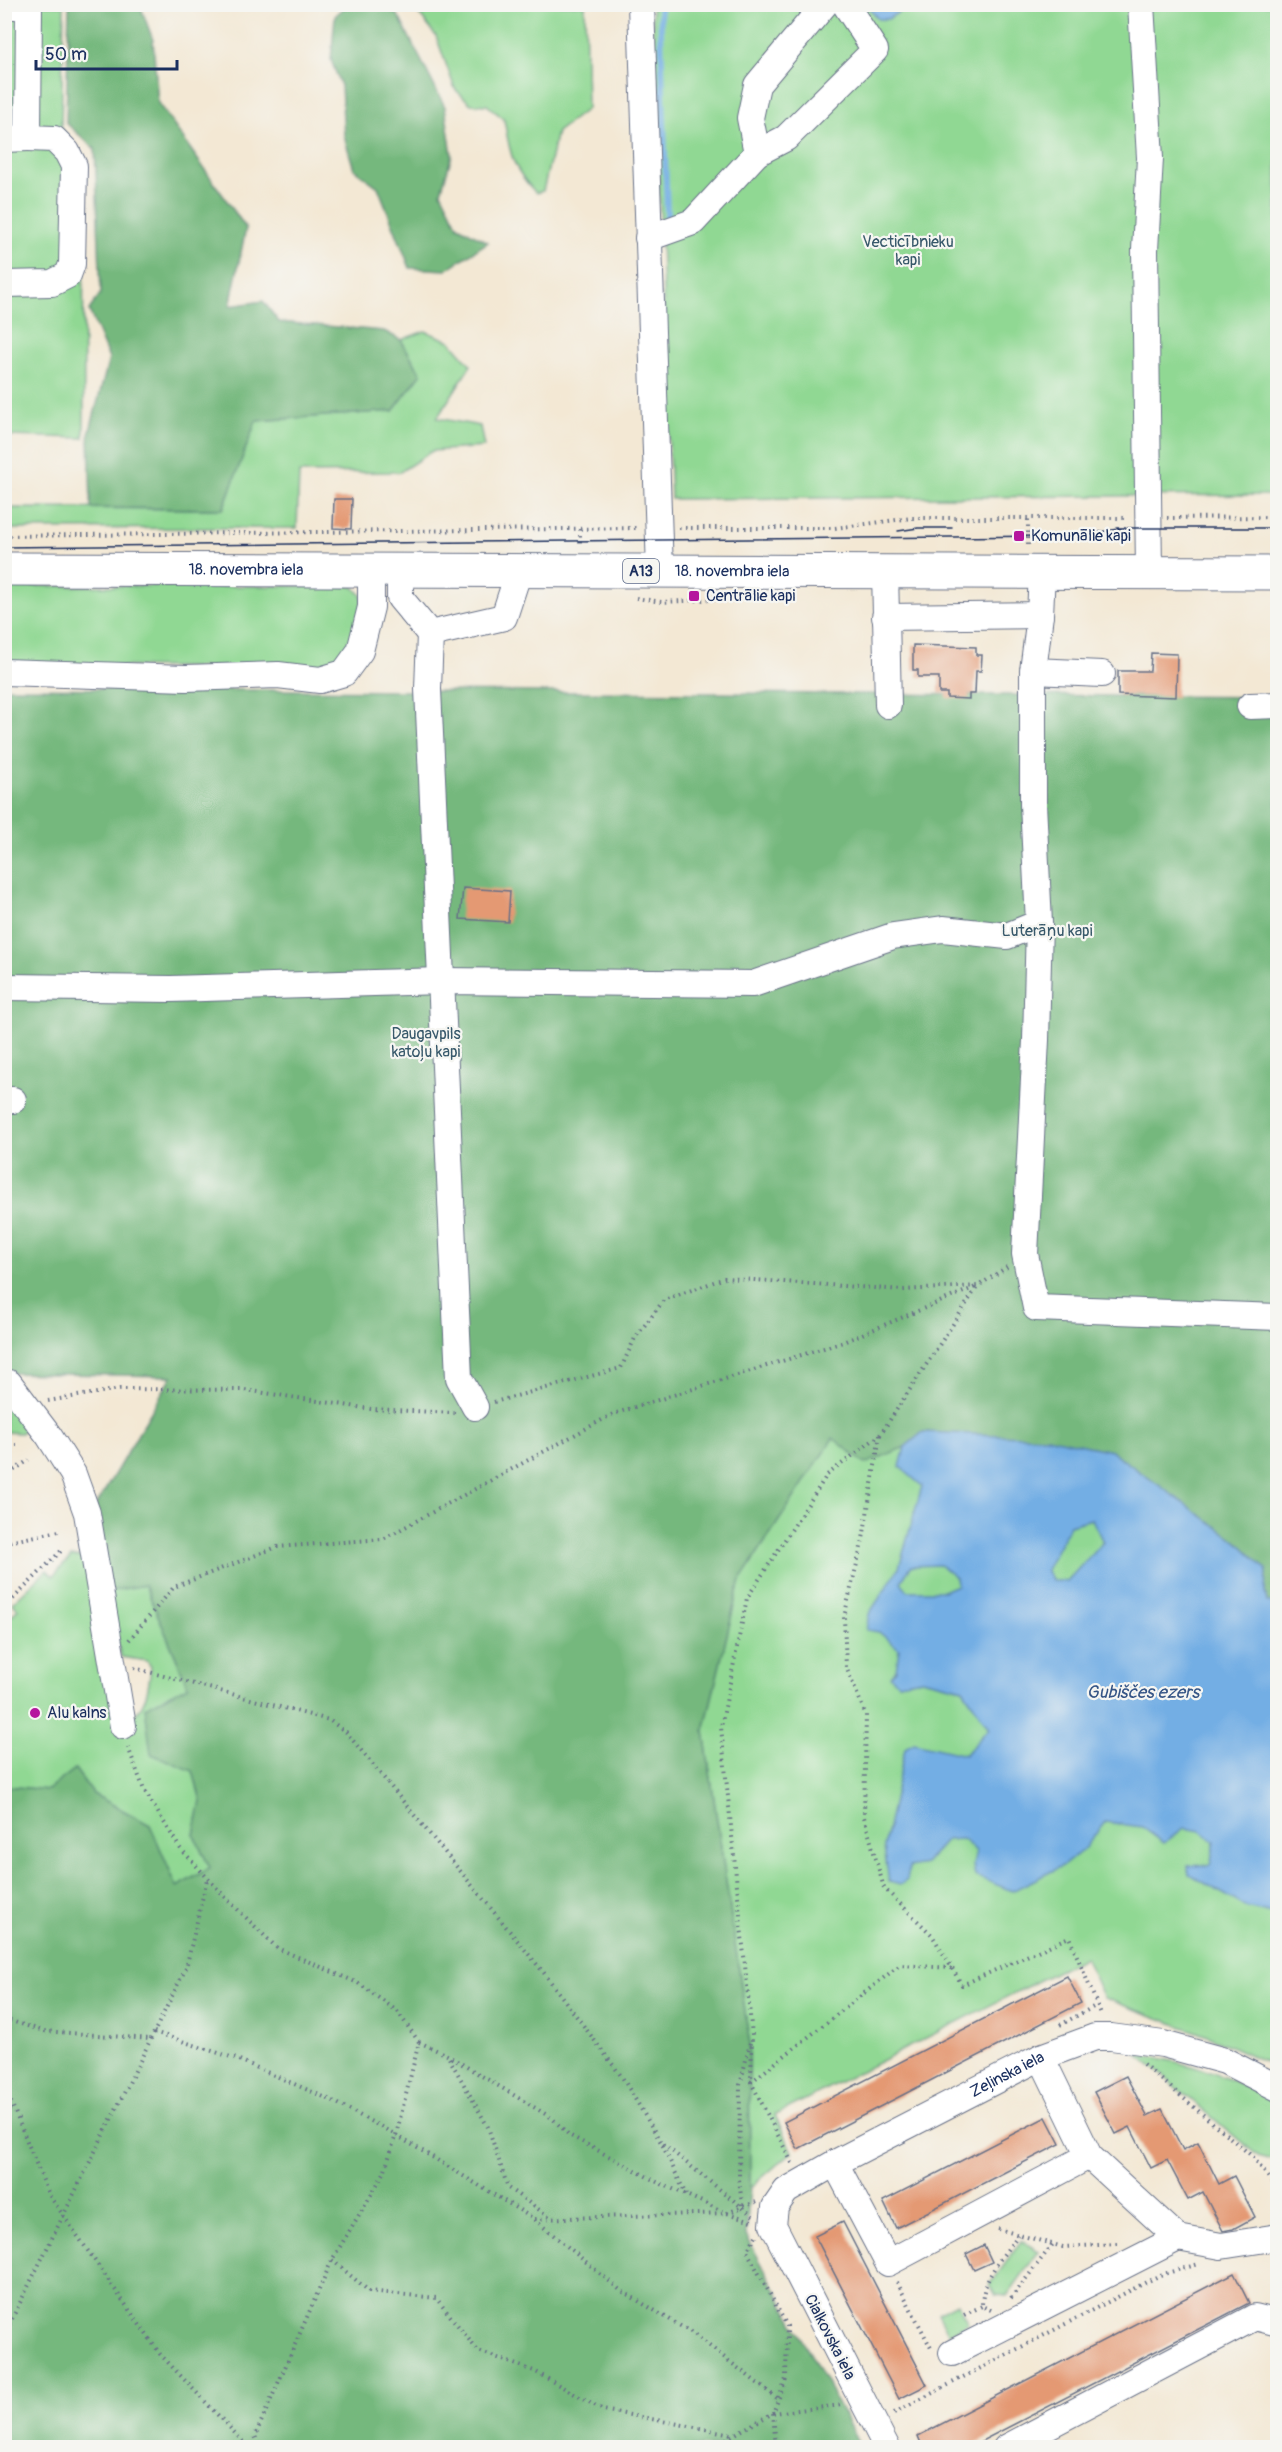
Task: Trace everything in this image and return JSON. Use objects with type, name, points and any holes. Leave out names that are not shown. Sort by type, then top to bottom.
[{"type":"main road","name":"18. novembra iela","points":[[4,569],[885,571],[1035,559],[1149,572],[1278,573]]},
{"type":"street","points":[[641,4],[660,571]]},
{"type":"street","points":[[757,153],[750,118],[757,86],[825,4]]},
{"type":"street","points":[[648,238],[693,222],[757,153],[786,138],[875,50],[845,4]]},
{"type":"street","points":[[1142,4],[1150,158],[1145,250],[1149,572]]},
{"type":"street","points":[[4,6],[29,6],[16,139],[54,139],[67,152],[74,166],[72,264],[68,275],[52,283],[4,284]]},
{"type":"street","points":[[1035,559],[1040,615],[1033,671],[1033,804],[1039,923],[1036,1040],[1024,1254],[1036,1308],[1278,1317]]},
{"type":"street","points":[[385,570],[400,598],[430,634],[428,689],[459,1378],[475,1407]]},
{"type":"street","points":[[4,672],[186,678],[278,675],[320,680],[344,673],[360,651],[371,607],[385,570]]},
{"type":"street","points":[[430,634],[504,616],[519,571]]},
{"type":"street","points":[[885,571],[888,705]]},
{"type":"street","points":[[885,618],[1040,615]]},
{"type":"street","points":[[1033,671],[1102,674]]},
{"type":"street","points":[[1250,706],[1278,705]]},
{"type":"street","points":[[4,987],[171,989],[442,981],[753,984],[893,936],[943,929],[1007,936],[1039,923]]},
{"type":"street","points":[[9,1383],[49,1436],[73,1474],[87,1513],[123,1726]]},
{"type":"street","name":"Zeļinska iela","points":[[770,2219],[786,2191],[835,2163],[1041,2057],[1095,2037],[1163,2044],[1225,2061],[1278,2088]]},
{"type":"street","points":[[1041,2057],[1089,2156],[1178,2238],[1221,2246],[1278,2236]]},
{"type":"street","points":[[835,2163],[888,2263],[1089,2156]]},
{"type":"street","name":"Cialkovska iela","points":[[770,2219],[887,2448]]},
{"type":"street","points":[[943,2360],[1003,2319],[1178,2238]]},
{"type":"street","points":[[1006,2448],[1255,2317],[1278,2323]]},
{"type":"path","points":[[1028,518],[1035,559]]},
{"type":"path","points":[[686,2195],[662,2144],[622,2077],[544,1973],[346,1732],[329,1720],[111,1662],[174,1587],[277,1547],[383,1539],[613,1414],[843,1342],[978,1286],[1024,1254]]},
{"type":"path","points":[[26,1405],[120,1389],[244,1390],[383,1410],[452,1414],[621,1368],[635,1338],[664,1300],[725,1278],[903,1290],[978,1286]]},
{"type":"path","points":[[802,2182],[751,2082],[752,2035],[721,1727],[747,1598],[827,1474],[880,1436],[978,1286]]},
{"type":"path","points":[[880,1436],[863,1539],[844,1617],[846,1667],[866,1715],[864,1817],[884,1888],[932,1935],[962,1985],[1069,1937],[1111,2037],[1252,2157],[1278,2190]]},
{"type":"path","points":[[4,1445],[17,1445]]},
{"type":"path","points":[[4,1477],[29,1460]]},
{"type":"path","points":[[4,1543],[59,1531]]},
{"type":"path","points":[[13,1599],[62,1550]]},
{"type":"path","points":[[123,1726],[130,1757],[144,1790],[180,1848],[277,1948],[358,1983],[397,2011],[419,2042],[447,2055],[552,2118],[569,2135],[657,2182],[726,2213],[753,2202],[770,2219]]},
{"type":"path","points":[[4,2335],[186,1968],[207,1878]]},
{"type":"path","points":[[751,2082],[900,1965],[953,1968]]},
{"type":"path","points":[[4,2019],[44,2031],[150,2039]]},
{"type":"path","points":[[154,2032],[237,2059],[333,2101],[396,2135],[534,2219],[620,2290],[694,2334],[778,2399]]},
{"type":"path","points":[[742,2206],[739,2179],[740,2085],[752,2035]]},
{"type":"path","points":[[260,2448],[255,2436],[332,2260],[384,2173],[419,2042]]},
{"type":"path","points":[[447,2055],[488,2127],[508,2188],[551,2219]]},
{"type":"path","points":[[4,2085],[49,2195],[160,2354],[249,2448]]},
{"type":"path","points":[[4,2108],[15,2113]]},
{"type":"path","points":[[662,2144],[742,2206],[770,2219]]},
{"type":"path","points":[[534,2219],[726,2213],[770,2219]]},
{"type":"path","points":[[770,2219],[747,2251],[788,2326],[786,2379],[773,2413],[776,2448]]},
{"type":"path","points":[[967,2221],[1063,2247],[1137,2243],[1144,2255]]},
{"type":"path","points":[[982,2306],[982,2294],[998,2262],[1018,2235]]},
{"type":"path","points":[[982,2306],[1003,2319],[1053,2244]]},
{"type":"path","points":[[332,2260],[369,2291],[436,2298],[478,2351],[534,2371],[603,2410],[732,2434]]},
{"type":"path","points":[[888,2263],[943,2360],[949,2384]]},
{"type":"path","points":[[710,2448],[773,2413],[869,2413],[949,2384],[1160,2275],[1208,2264]]},
{"type":"path","points":[[964,2315],[982,2306]]},
{"type":"green space","points":[[5,5],[64,5],[61,128],[83,156],[84,438],[5,436]]},
{"type":"green space","points":[[69,5],[140,5],[153,40],[158,103],[246,228],[230,306],[263,301],[279,322],[384,331],[401,340],[421,374],[393,411],[256,421],[223,509],[91,508],[89,434],[109,359],[89,310],[101,293],[95,149],[66,123]]},
{"type":"green space","points":[[347,5],[379,5],[398,15],[445,107],[452,155],[441,192],[458,226],[488,242],[446,270],[410,268],[378,187],[354,169],[344,136],[341,86],[331,60],[335,16]]},
{"type":"green space","points":[[412,5],[585,5],[587,109],[557,132],[543,191],[536,193],[516,167],[504,119],[487,105],[471,104],[455,89],[436,36]]},
{"type":"green space","name":"Vecticībnieku kapi","points":[[652,5],[1277,5],[1277,495],[671,499]]},
{"type":"green space","points":[[425,331],[450,341],[471,365],[437,418],[480,426],[484,447],[432,451],[400,472],[299,473],[297,528],[5,529],[4,508],[223,509],[256,421],[393,411],[421,374],[401,340]]},
{"type":"green space","points":[[4,586],[349,586],[354,587],[362,596],[361,630],[336,669],[5,665]]},
{"type":"green space","points":[[4,688],[1277,697],[1277,1605],[1267,1603],[1266,1569],[1238,1542],[1110,1451],[924,1432],[905,1447],[865,1464],[833,1438],[740,1580],[704,1731],[749,2039],[750,2188],[746,2235],[861,2447],[5,2447],[5,1786],[48,1790],[75,1769],[93,1794],[150,1825],[177,1887],[210,1868],[194,1835],[201,1801],[193,1771],[151,1754],[145,1707],[188,1686],[145,1585],[105,1592],[93,1511],[172,1376],[5,1373]]},
{"type":"green space","points":[[4,1391],[31,1421],[21,1433],[5,1432]]},
{"type":"green space","points":[[923,1432],[1267,1603],[1277,1605],[1277,2067],[1210,2037],[1104,1998],[1085,1957],[775,2115],[792,2152],[750,2188],[749,2039],[704,1731],[740,1580],[833,1438]],"holes":[[[896,1670],[963,1689],[922,1679],[898,1683],[891,1676]]]},
{"type":"green space","points":[[71,1557],[81,1557],[85,1560],[127,1722],[143,1704],[151,1667],[147,1661],[121,1657],[105,1592],[145,1585],[188,1686],[193,1770],[201,1801],[194,1835],[210,1868],[177,1887],[150,1825],[93,1794],[75,1769],[48,1790],[5,1786],[4,1623],[18,1609],[12,1603],[47,1570],[53,1576]]},
{"type":"green space","points":[[1137,2054],[1174,2061],[1227,2078],[1277,2104],[1277,2161],[1258,2156]]},
{"type":"green space","points":[[1021,2241],[1039,2251],[1007,2296],[996,2295],[990,2285]]},
{"type":"green space","points":[[957,2303],[968,2323],[949,2334],[938,2313]]},
{"type":"water","points":[[866,5],[910,5],[888,19],[878,19]]},
{"type":"water","name":"Gubiščes ezers","points":[[923,1432],[1047,1437],[1111,1451],[1238,1542],[1266,1569],[1267,1602],[1278,1605],[1277,1914],[1246,1907],[1189,1874],[1188,1866],[1210,1865],[1215,1842],[1201,1831],[1184,1828],[1164,1843],[1142,1827],[1105,1822],[1084,1849],[1064,1865],[1012,1891],[975,1876],[973,1865],[976,1851],[962,1839],[946,1840],[925,1864],[909,1867],[907,1880],[900,1885],[889,1882],[884,1847],[905,1748],[914,1743],[965,1755],[989,1728],[963,1689],[922,1679],[898,1683],[890,1676],[896,1670],[899,1649],[879,1632],[866,1630],[869,1614],[899,1568],[922,1486],[900,1467],[905,1447]],"holes":[[[1092,1519],[1103,1542],[1067,1581],[1053,1581],[1046,1570],[1070,1525]],[[940,1565],[956,1578],[957,1585],[943,1591],[908,1591],[901,1582],[911,1566]]]},
{"type":"building","points":[[334,499],[352,499],[351,529],[333,528]]},
{"type":"building","points":[[913,645],[976,647],[976,655],[982,655],[981,671],[976,671],[975,694],[969,694],[969,699],[947,698],[947,693],[939,693],[939,677],[918,677],[918,670],[913,670]]},
{"type":"building","points":[[1151,653],[1177,654],[1176,697],[1118,695],[1118,671],[1150,671]]},
{"type":"building","points":[[463,888],[510,891],[508,922],[460,919]]},
{"type":"building","points":[[1067,1976],[1081,2003],[798,2149],[784,2122]]},
{"type":"building","points":[[1126,2076],[1147,2116],[1162,2109],[1183,2150],[1198,2142],[1219,2184],[1234,2176],[1255,2217],[1233,2229],[1223,2231],[1203,2192],[1188,2200],[1167,2160],[1151,2168],[1130,2127],[1116,2134],[1094,2092]]},
{"type":"building","points":[[1046,2117],[1060,2144],[896,2228],[883,2201]]},
{"type":"building","points":[[843,2222],[927,2385],[899,2399],[815,2236]]},
{"type":"building","points":[[984,2245],[992,2262],[974,2270],[966,2254]]},
{"type":"building","points":[[1234,2273],[1249,2303],[968,2448],[923,2448],[918,2436]]},
{"type":"waterway","points":[[660,4],[667,216]]},
{"type":"tram line","points":[[898,531],[918,528],[952,528]]},
{"type":"tram line","points":[[1117,528],[1278,528]]},
{"type":"tram line","points":[[4,547],[1042,536],[1082,535],[1125,528]]},
{"type":"place","name":"Komunālie kapi","points":[[1019,536]]},
{"type":"place","name":"Centrālie kapi","points":[[694,596]]},
{"type":"place","name":"Alu kalns","points":[[35,1713]]},
{"type":"park label","name":"Luterāņu kapi","points":[[1047,931]]},
{"type":"park label","name":"Daugavpils katoļu kapi","points":[[426,1043]]}]
